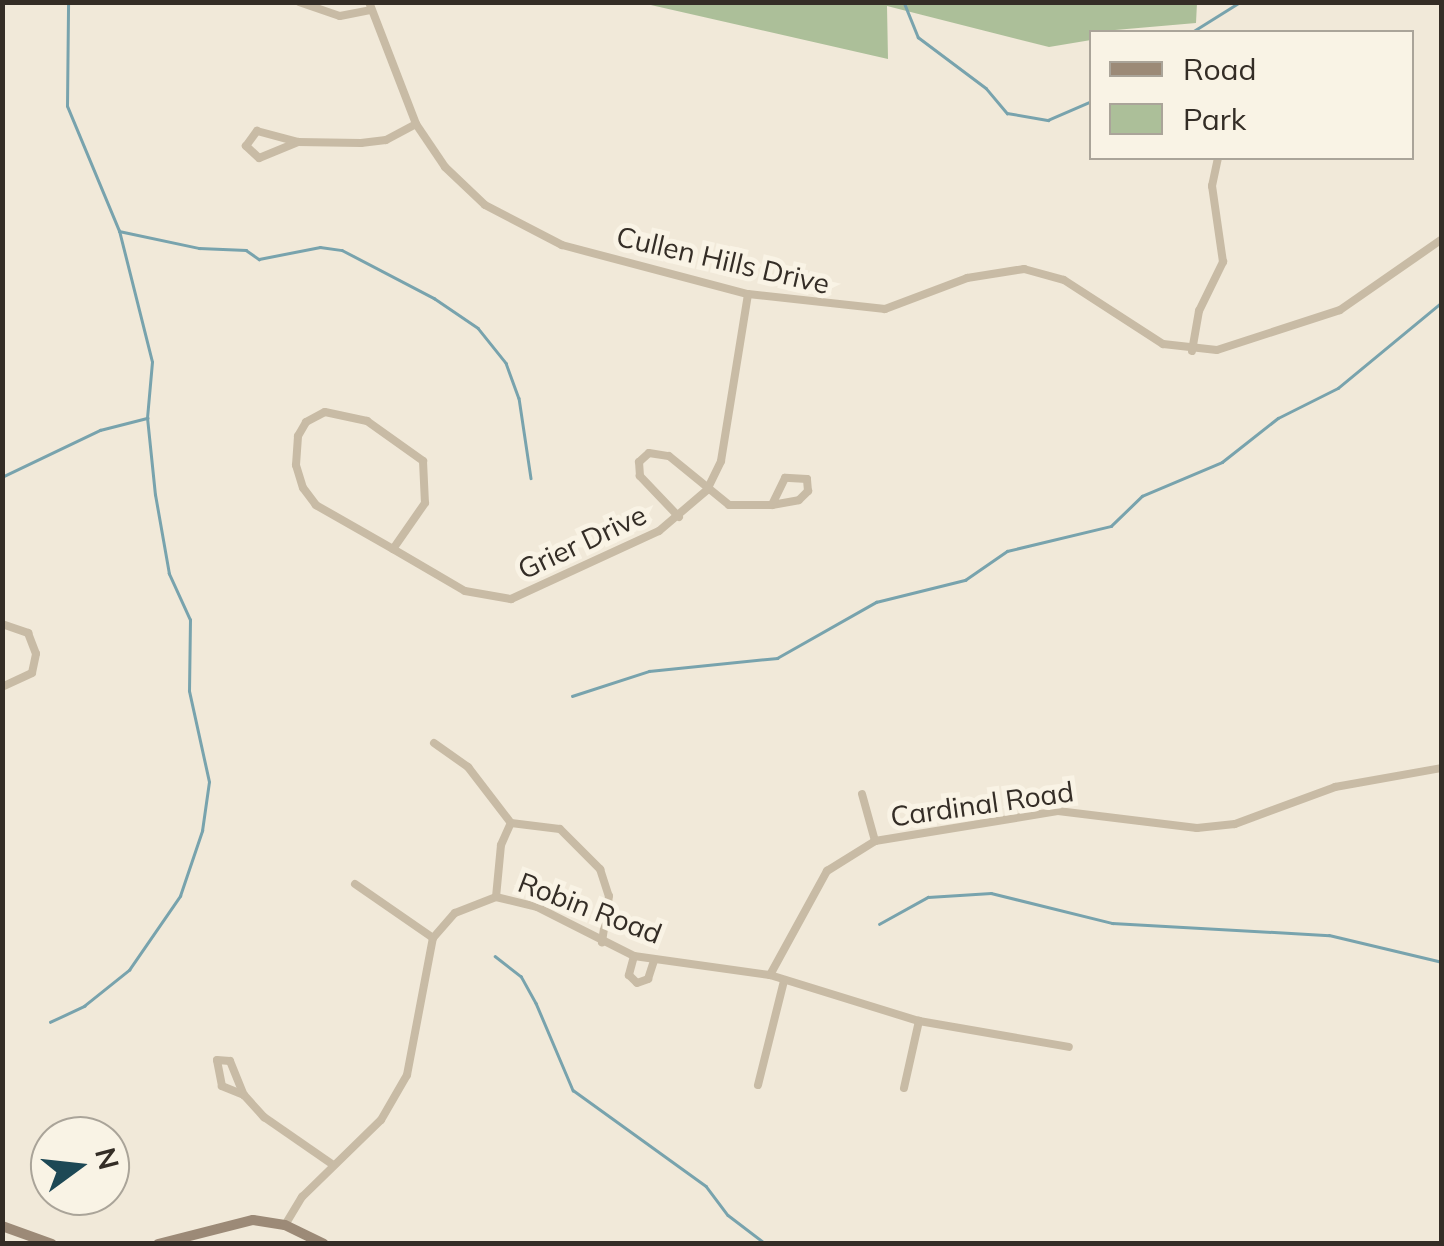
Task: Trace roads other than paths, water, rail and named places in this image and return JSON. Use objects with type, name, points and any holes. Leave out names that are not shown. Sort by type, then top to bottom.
[{"type":"main road","points":[[158,1244],[227,1222],[285,1225],[324,1244]]},
{"type":"main road","points":[[2,1226],[52,1244]]},
{"type":"street","points":[[299,2],[329,14],[370,6]]},
{"type":"street","name":"Cullen Hills Drive","points":[[370,6],[416,124],[471,193],[521,228],[748,294],[886,310],[977,276],[1024,269],[1064,280],[1150,338],[1192,351],[1245,344],[1340,310],[1442,239]]},
{"type":"street","points":[[298,142],[259,158],[246,146],[256,131],[298,142],[373,142],[416,124]]},
{"type":"street","points":[[1192,351],[1199,311],[1223,262],[1212,186],[1218,160]]},
{"type":"street","name":"Grier Drive","points":[[394,549],[426,502],[423,461],[409,445],[367,421],[318,414],[296,445],[303,488],[316,505],[465,591],[512,599],[573,576],[680,517],[706,490],[728,435],[748,294]]},
{"type":"street","points":[[680,517],[640,476],[644,456],[669,456],[728,505],[772,505],[805,496],[806,480],[785,478],[772,505]]},
{"type":"street","points":[[2,624],[28,633],[36,654],[32,673],[2,687]]},
{"type":"street","points":[[434,743],[468,767],[511,824],[560,829],[594,858],[609,896],[602,942]]},
{"type":"street","name":"Cardinal Road","points":[[770,975],[827,871],[875,840],[1058,810],[1197,828],[1235,824],[1335,787],[1442,768]]},
{"type":"street","points":[[862,794],[875,840]]},
{"type":"street","points":[[496,897],[501,845],[511,824]]},
{"type":"street","points":[[285,1225],[332,1164],[381,1120],[407,1075],[433,938],[355,884]]},
{"type":"street","name":"Robin Road","points":[[433,938],[455,913],[496,897],[537,907],[634,956],[770,975],[919,1022],[1069,1047]]},
{"type":"street","points":[[634,956],[630,975],[637,983],[648,980],[654,961]]},
{"type":"street","points":[[758,1084],[784,981]]},
{"type":"street","points":[[904,1088],[919,1022]]},
{"type":"street","points":[[244,1094],[222,1086],[217,1060],[230,1061],[244,1094],[293,1141],[332,1164]]},
{"type":"waterway","points":[[50,1022],[84,1006],[129,970],[180,896],[202,831],[209,782],[189,691],[190,620],[169,574],[155,495],[147,418],[152,362],[119,231],[67,106],[68,2]]},
{"type":"waterway","points":[[904,2],[918,37],[986,88],[1007,113],[1048,120],[1089,102]]},
{"type":"waterway","points":[[1195,30],[1240,2]]},
{"type":"waterway","points":[[119,231],[199,248],[246,250],[259,259],[320,247],[342,250],[434,298],[478,328],[506,363],[519,398],[531,478]]},
{"type":"waterway","points":[[572,696],[649,671],[777,658],[876,602],[965,580],[1007,551],[1111,526],[1142,496],[1222,462],[1278,418],[1338,388],[1442,302]]},
{"type":"waterway","points":[[2,477],[100,430],[147,418]]},
{"type":"waterway","points":[[879,924],[928,897],[991,893],[1112,923],[1329,935],[1442,962]]},
{"type":"waterway","points":[[495,956],[521,976],[573,1090],[706,1186],[728,1215],[766,1244]]}]
